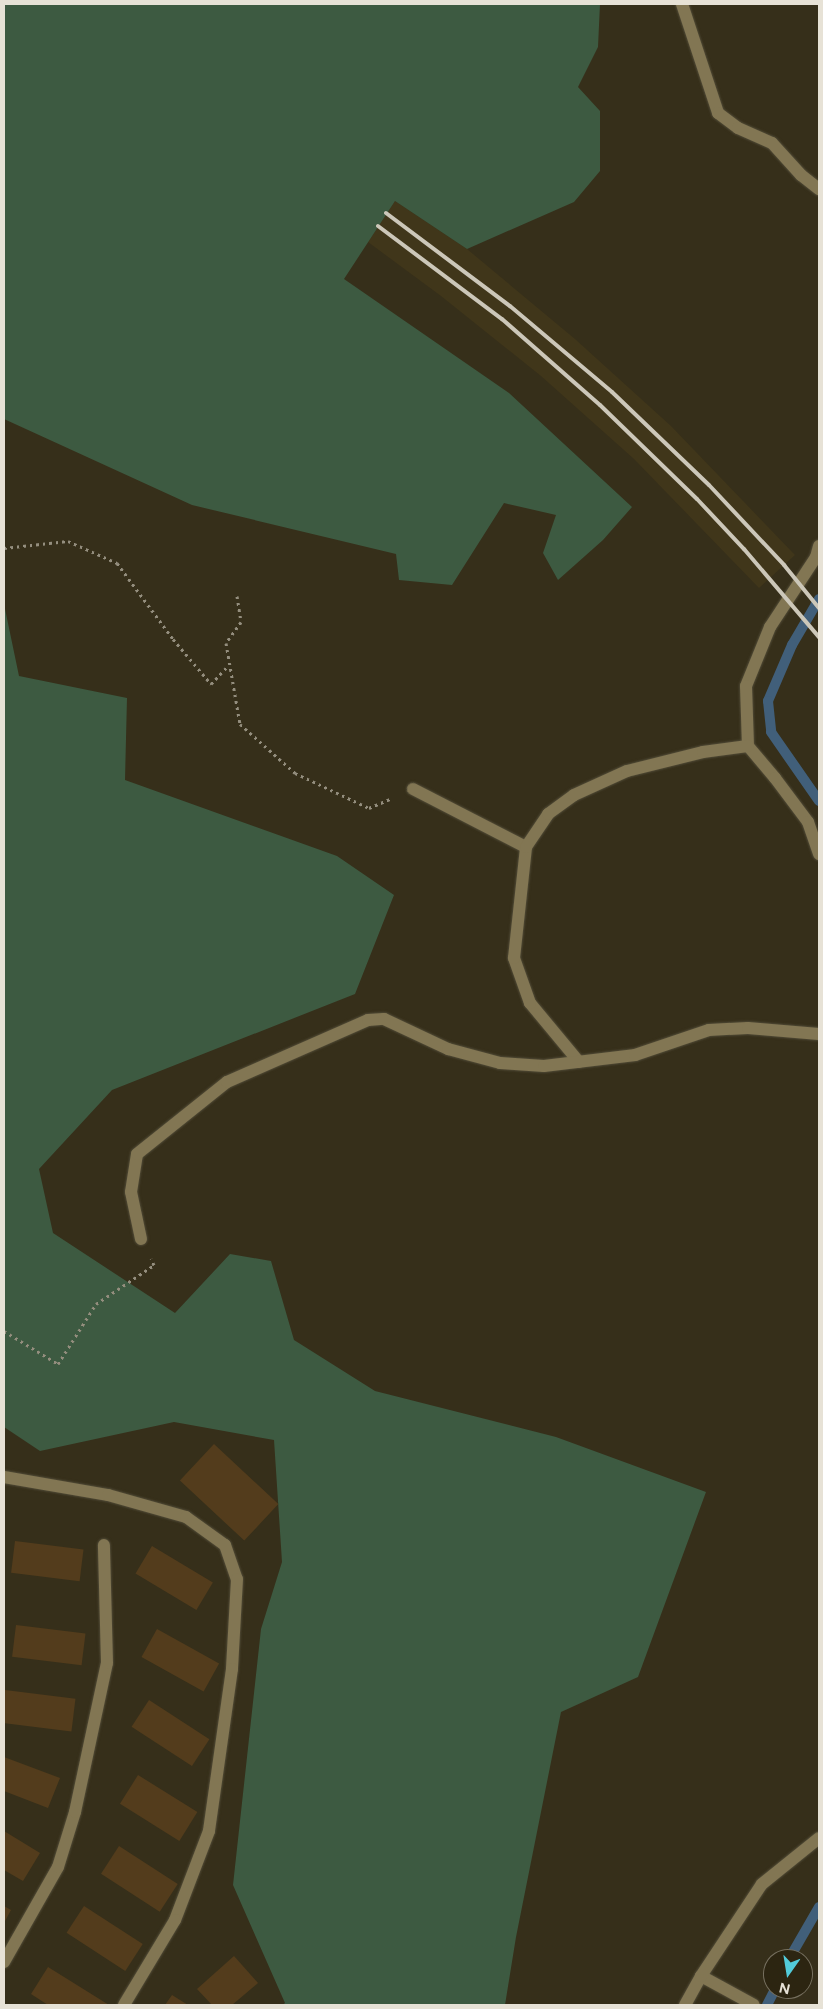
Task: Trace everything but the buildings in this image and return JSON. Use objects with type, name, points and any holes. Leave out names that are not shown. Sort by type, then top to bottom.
[{"type":"street","points":[[682,4],[718,113],[738,128],[772,143],[801,174],[819,189]]},
{"type":"street","points":[[818,554],[770,627],[746,686],[748,746],[808,822],[819,854]]},
{"type":"street","points":[[579,1062],[530,1003],[514,958],[526,847],[548,814],[574,794],[627,771],[703,752],[748,746]]},
{"type":"street","points":[[413,789],[526,847]]},
{"type":"street","points":[[141,1239],[131,1192],[136,1154],[227,1082],[368,1020],[384,1019],[448,1049],[500,1063],[544,1066],[635,1055],[709,1030],[748,1028],[819,1034]]},
{"type":"street","points":[[4,1477],[108,1494],[186,1517],[225,1545],[237,1579],[232,1669],[209,1831],[175,1920],[124,2005]]},
{"type":"street","points":[[4,1962],[58,1867],[75,1812],[107,1663],[104,1545]]},
{"type":"street","points":[[685,2005],[700,1976],[762,1884],[819,1838]]},
{"type":"street","points":[[700,1976],[754,2005]]},
{"type":"path","points":[[4,548],[68,541],[117,563],[173,639],[211,684],[228,666]]},
{"type":"path","points":[[237,596],[240,622],[226,644],[228,666],[240,724],[295,773],[369,808],[413,789]]},
{"type":"path","points":[[4,1331],[58,1364],[96,1304],[154,1265],[141,1239]]},
{"type":"shaded area","points":[[395,201],[467,249],[575,339],[671,426],[795,555],[759,588],[634,459],[541,376],[441,296],[368,242]]},
{"type":"green space","points":[[4,4],[600,4],[598,47],[578,87],[600,111],[600,171],[574,202],[467,249],[395,201],[344,279],[509,393],[632,507],[603,540],[558,580],[543,553],[556,515],[504,503],[452,585],[399,580],[396,554],[192,505],[4,419]]},
{"type":"green space","points":[[4,604],[19,676],[127,698],[125,780],[337,856],[394,895],[355,994],[112,1090],[39,1169],[53,1233],[175,1313],[230,1254],[271,1261],[294,1340],[375,1391],[556,1437],[706,1492],[638,1677],[561,1712],[516,1937],[505,2005],[283,2005],[285,2003],[233,1885],[261,1629],[282,1562],[274,1440],[174,1422],[40,1451],[4,1427]]},
{"type":"waterway","points":[[819,599],[792,645],[768,701],[771,732],[819,801]]},
{"type":"waterway","points":[[795,1949],[819,1907]]},
{"type":"waterway","points":[[767,2005],[770,1999]]},
{"type":"railway","points":[[386,213],[510,306],[612,392],[709,485],[784,565],[819,608]]},
{"type":"railway","points":[[378,226],[502,319],[600,405],[697,499],[744,549],[819,637]]}]
